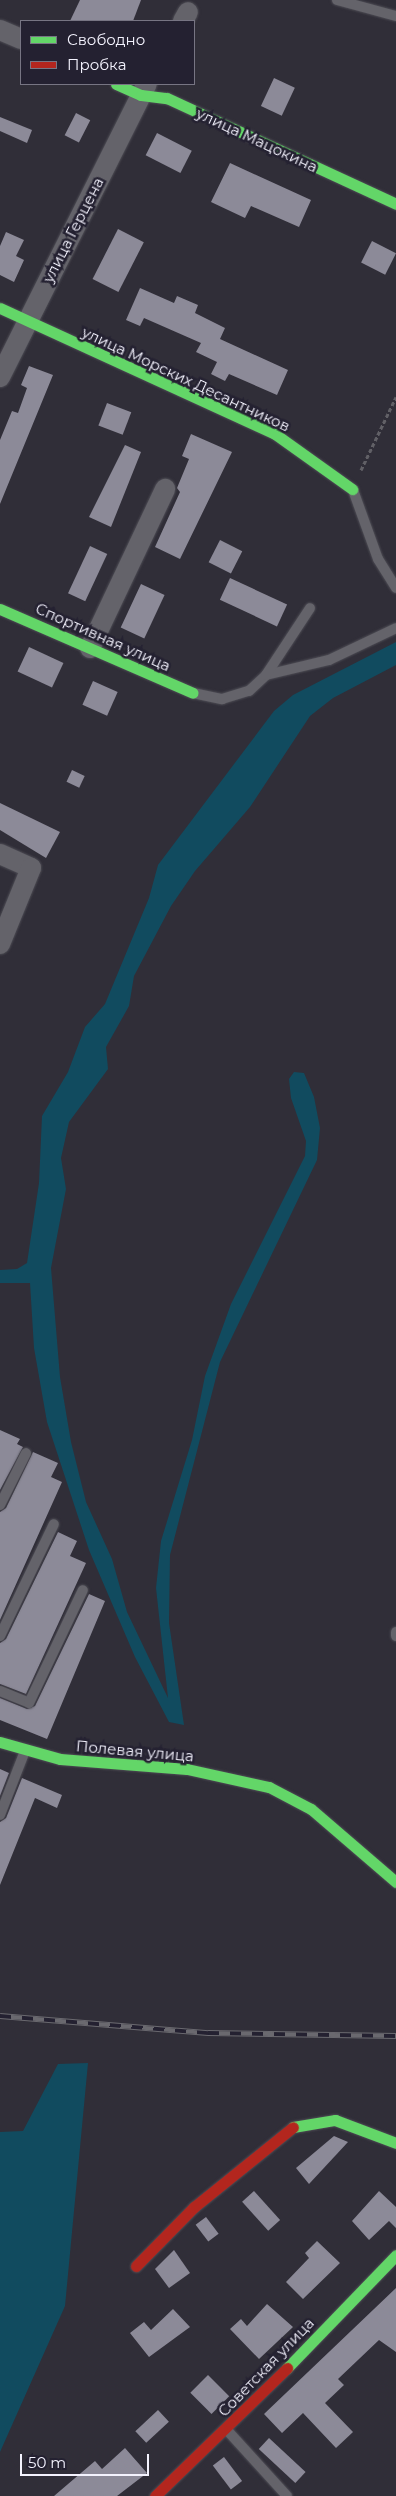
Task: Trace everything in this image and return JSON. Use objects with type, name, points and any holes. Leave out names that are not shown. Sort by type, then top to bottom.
[{"type":"street","points":[[0,30],[20,40]]},
{"type":"street","name":"улица Мацокина","points":[[122,85],[144,89],[167,98],[396,204]]},
{"type":"street","name":"улица Герцена","points":[[0,378],[144,89]]},
{"type":"street","name":"улица Морских Десантников","points":[[0,308],[275,434],[352,489]]},
{"type":"street","points":[[90,648],[165,489]]},
{"type":"street","name":"Спортивная улица","points":[[0,609],[193,693]]},
{"type":"street","points":[[0,854],[31,868],[0,944]]},
{"type":"street","name":"Полевая улица","points":[[0,1742],[25,1752],[68,1760],[187,1769],[269,1787],[311,1809],[396,1882]]},
{"type":"street","points":[[136,2266],[194,2207],[295,2126],[334,2120],[396,2143]]},
{"type":"street","name":"Советская улица","points":[[154,2496],[226,2430],[396,2254]]},
{"type":"lane","points":[[337,0],[396,16]]},
{"type":"lane","points":[[352,489],[378,559],[396,588]]},
{"type":"lane","points":[[193,693],[222,699],[249,691],[266,675],[310,608]]},
{"type":"lane","points":[[266,675],[329,660],[396,628]]},
{"type":"lane","points":[[0,1505],[26,1453]]},
{"type":"lane","points":[[0,1636],[54,1524]]},
{"type":"lane","points":[[0,1691],[29,1703],[83,1590]]},
{"type":"lane","points":[[0,1815],[25,1752]]},
{"type":"lane","points":[[226,2430],[287,2496]]},
{"type":"path","points":[[352,489],[396,397]]},
{"type":"water","points":[[396,642],[396,665],[333,698],[310,716],[250,807],[195,871],[171,906],[134,976],[129,1006],[106,1047],[108,1069],[69,1122],[61,1158],[66,1189],[51,1268],[60,1377],[71,1442],[86,1502],[112,1559],[127,1612],[168,1698],[156,1588],[161,1541],[192,1440],[205,1376],[231,1304],[305,1156],[306,1141],[291,1098],[289,1079],[294,1072],[304,1073],[314,1097],[320,1128],[317,1160],[220,1362],[170,1555],[169,1623],[184,1725],[169,1722],[135,1657],[89,1550],[47,1422],[34,1348],[30,1283],[0,1283],[0,1270],[17,1269],[27,1263],[39,1183],[42,1116],[68,1072],[85,1027],[105,1004],[149,898],[158,865],[274,711],[293,695]]},
{"type":"water","points":[[88,2063],[65,2306],[0,2452],[0,2132],[23,2131],[58,2064]]},
{"type":"building","points":[[80,0],[141,0],[133,20],[70,20]]},
{"type":"building","points":[[274,78],[295,88],[282,116],[261,106]]},
{"type":"building","points":[[76,113],[90,120],[79,143],[65,135]]},
{"type":"building","points":[[0,117],[32,130],[27,143],[0,131]]},
{"type":"building","points":[[157,133],[192,151],[180,173],[146,155]]},
{"type":"building","points":[[230,163],[311,200],[299,227],[251,206],[245,218],[211,202]]},
{"type":"building","points":[[118,229],[144,242],[118,292],[93,279]]},
{"type":"building","points":[[6,232],[24,240],[16,256],[24,260],[14,282],[0,275],[0,246]]},
{"type":"building","points":[[372,241],[396,253],[385,275],[361,262]]},
{"type":"building","points":[[140,288],[174,303],[177,296],[198,305],[195,313],[225,328],[220,339],[288,370],[277,395],[229,374],[225,381],[211,374],[217,362],[196,352],[201,343],[144,318],[140,326],[126,320]]},
{"type":"building","points":[[29,366],[53,375],[0,504],[0,440],[12,411],[18,413],[27,388],[21,385]]},
{"type":"building","points":[[107,403],[131,412],[123,435],[98,425]]},
{"type":"building","points":[[191,434],[232,452],[180,559],[155,547],[180,492],[177,488],[189,459],[182,456]]},
{"type":"building","points":[[125,445],[141,452],[111,527],[89,517]]},
{"type":"building","points":[[220,540],[242,551],[231,574],[209,562]]},
{"type":"building","points":[[90,546],[107,554],[85,601],[68,593]]},
{"type":"building","points":[[230,578],[287,605],[277,626],[220,600]]},
{"type":"building","points":[[141,584],[165,595],[144,638],[121,628]]},
{"type":"building","points":[[29,647],[63,663],[52,688],[18,671]]},
{"type":"building","points":[[93,681],[118,692],[107,716],[82,705]]},
{"type":"building","points":[[72,770],[85,776],[79,788],[67,782]]},
{"type":"building","points":[[0,803],[60,832],[46,858],[0,830]]},
{"type":"building","points":[[0,1430],[20,1439],[17,1444],[23,1447],[0,1490]]},
{"type":"building","points":[[33,1452],[58,1463],[51,1477],[62,1482],[0,1620],[0,1512],[6,1508]]},
{"type":"building","points":[[58,1532],[77,1541],[70,1556],[86,1563],[26,1694],[0,1684],[0,1643],[6,1639]]},
{"type":"building","points":[[89,1594],[105,1601],[47,1739],[0,1720],[0,1698],[27,1709],[35,1706]]},
{"type":"building","points":[[0,1769],[9,1773],[0,1796]]},
{"type":"building","points":[[22,1778],[62,1795],[57,1808],[35,1798],[0,1885],[0,1822],[6,1818]]},
{"type":"building","points":[[334,2136],[348,2142],[309,2184],[296,2168]]},
{"type":"building","points":[[254,2191],[280,2220],[268,2231],[242,2202]]},
{"type":"building","points":[[379,2191],[396,2207],[396,2228],[389,2221],[369,2240],[352,2221]]},
{"type":"building","points":[[206,2217],[219,2234],[208,2242],[196,2225]]},
{"type":"building","points":[[317,2241],[340,2263],[303,2299],[286,2282],[309,2258],[305,2253]]},
{"type":"building","points":[[174,2250],[190,2273],[169,2288],[155,2269]]},
{"type":"building","points":[[396,2288],[396,2352],[379,2340],[338,2379],[344,2385],[325,2403],[353,2432],[336,2448],[303,2413],[282,2433],[264,2414]]},
{"type":"building","points":[[267,2304],[293,2327],[259,2359],[230,2329],[241,2319],[247,2326]]},
{"type":"building","points":[[173,2309],[190,2327],[149,2357],[130,2333],[144,2322],[151,2330]]},
{"type":"building","points":[[208,2375],[229,2396],[212,2414],[190,2393]]},
{"type":"building","points":[[158,2410],[169,2422],[146,2443],[135,2431]]},
{"type":"building","points":[[269,2438],[306,2472],[295,2483],[259,2449]]},
{"type":"building","points":[[125,2448],[147,2473],[117,2496],[54,2496],[95,2461],[102,2469]]},
{"type":"building","points":[[224,2457],[242,2481],[231,2489],[213,2465]]},
{"type":"railway","points":[[0,2016],[208,2033],[396,2036]]},
{"type":"traffic: fast","points":[[118,85],[141,95],[167,98],[396,204]]},
{"type":"traffic: fast","points":[[0,308],[275,434],[352,489]]},
{"type":"traffic: fast","points":[[0,609],[193,693]]},
{"type":"traffic: fast","points":[[0,1742],[60,1759],[187,1769],[269,1787],[311,1809],[396,1882]]},
{"type":"traffic: fast","points":[[293,2127],[335,2120],[396,2143]]},
{"type":"traffic: fast","points":[[287,2368],[396,2255]]},
{"type":"traffic: jam","points":[[136,2266],[194,2207],[293,2127]]},
{"type":"traffic: jam","points":[[155,2496],[287,2368]]}]
